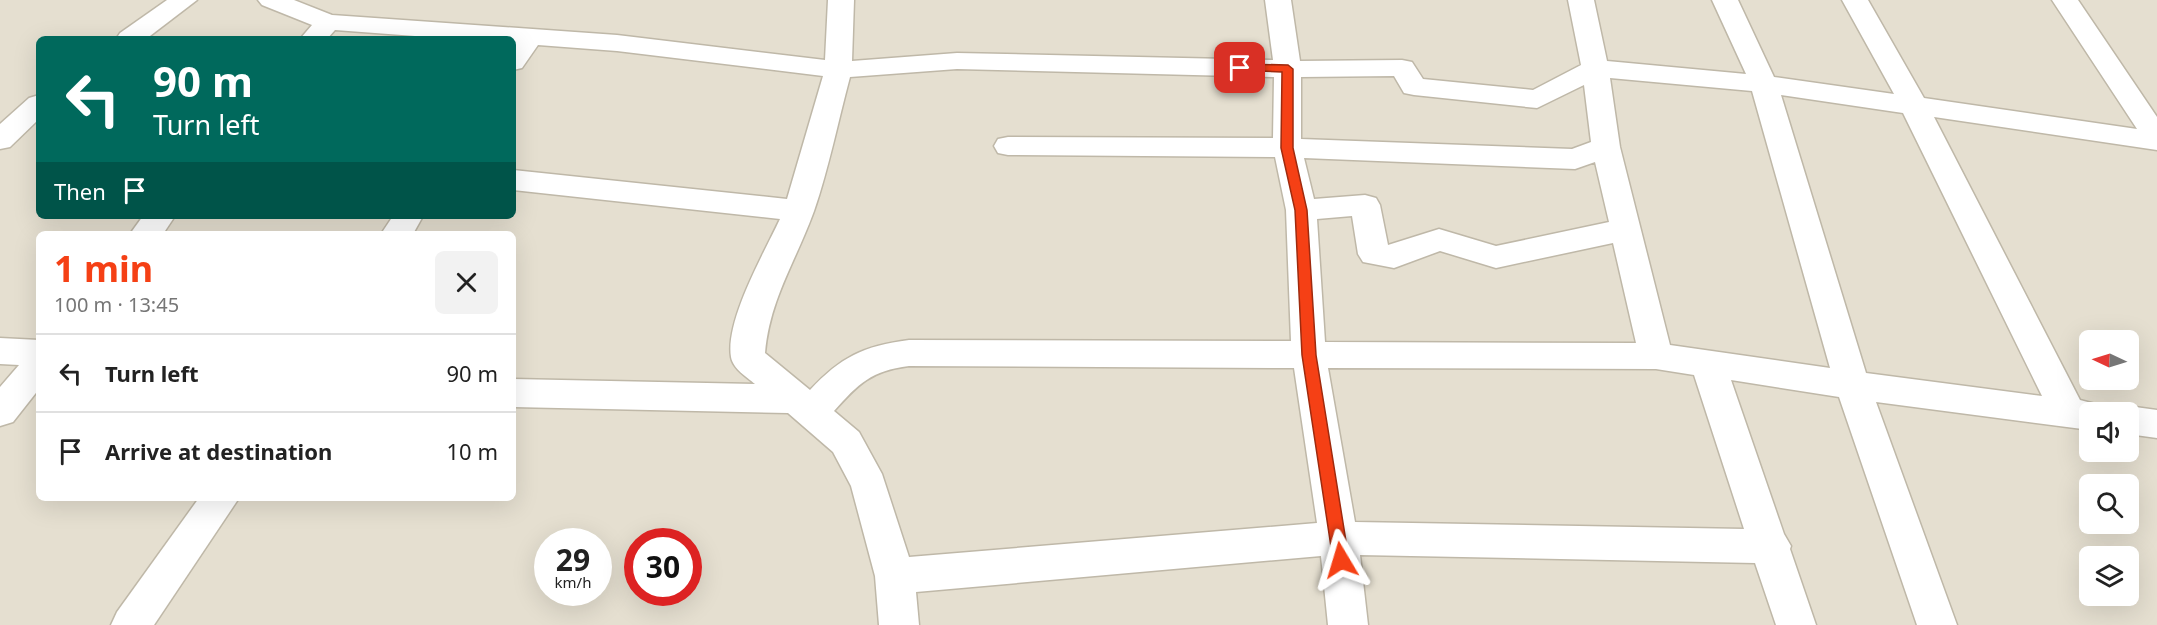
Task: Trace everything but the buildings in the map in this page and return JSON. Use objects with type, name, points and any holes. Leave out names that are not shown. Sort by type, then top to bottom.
[{"type":"street","points":[[133,36],[184,0]]},
{"type":"street","points":[[271,0],[320,31],[531,36],[617,43],[838,70],[957,61],[1288,69],[1402,68],[1414,87],[1537,99],[1595,68],[1764,84],[2157,140]]},
{"type":"street","points":[[842,0],[838,70],[799,211],[767,279],[751,324],[747,358],[846,442],[869,485],[895,576],[899,625]]},
{"type":"street","points":[[1278,0],[1288,69],[1287,148],[1301,210],[1309,355],[1338,538],[1348,625]]},
{"type":"street","points":[[1581,0],[1595,68],[1606,147],[1624,230],[1656,356]]},
{"type":"street","points":[[1725,0],[1764,84],[1852,386],[1937,625]]},
{"type":"street","points":[[1855,0],[2079,415]]},
{"type":"street","points":[[2065,0],[2157,140]]},
{"type":"street","points":[[516,58],[531,36]]},
{"type":"street","points":[[0,140],[36,107]]},
{"type":"street","points":[[1008,146],[1287,148],[1575,159],[1606,147]]},
{"type":"street","points":[[516,180],[799,211]]},
{"type":"street","points":[[1301,210],[1365,205],[1374,254],[1394,257],[1439,240],[1496,257],[1624,230]]},
{"type":"street","points":[[148,231],[158,219]]},
{"type":"street","points":[[0,351],[36,353]]},
{"type":"street","points":[[516,393],[802,406],[858,364],[879,356],[909,353],[1656,356],[1852,386],[2079,415]]},
{"type":"street","points":[[1708,364],[1772,546],[1796,625]]},
{"type":"street","points":[[0,412],[36,369]]},
{"type":"street","points":[[2139,422],[2157,424]]},
{"type":"street","points":[[131,625],[218,501]]},
{"type":"street","points":[[895,576],[1338,538],[1772,546]]},
{"type":"shaded area","points":[[0,0],[2157,0],[2157,625],[0,625]]},
{"type":"route","points":[[1240,68],[1288,69],[1287,148],[1301,210],[1309,355],[1341,560]]}]
